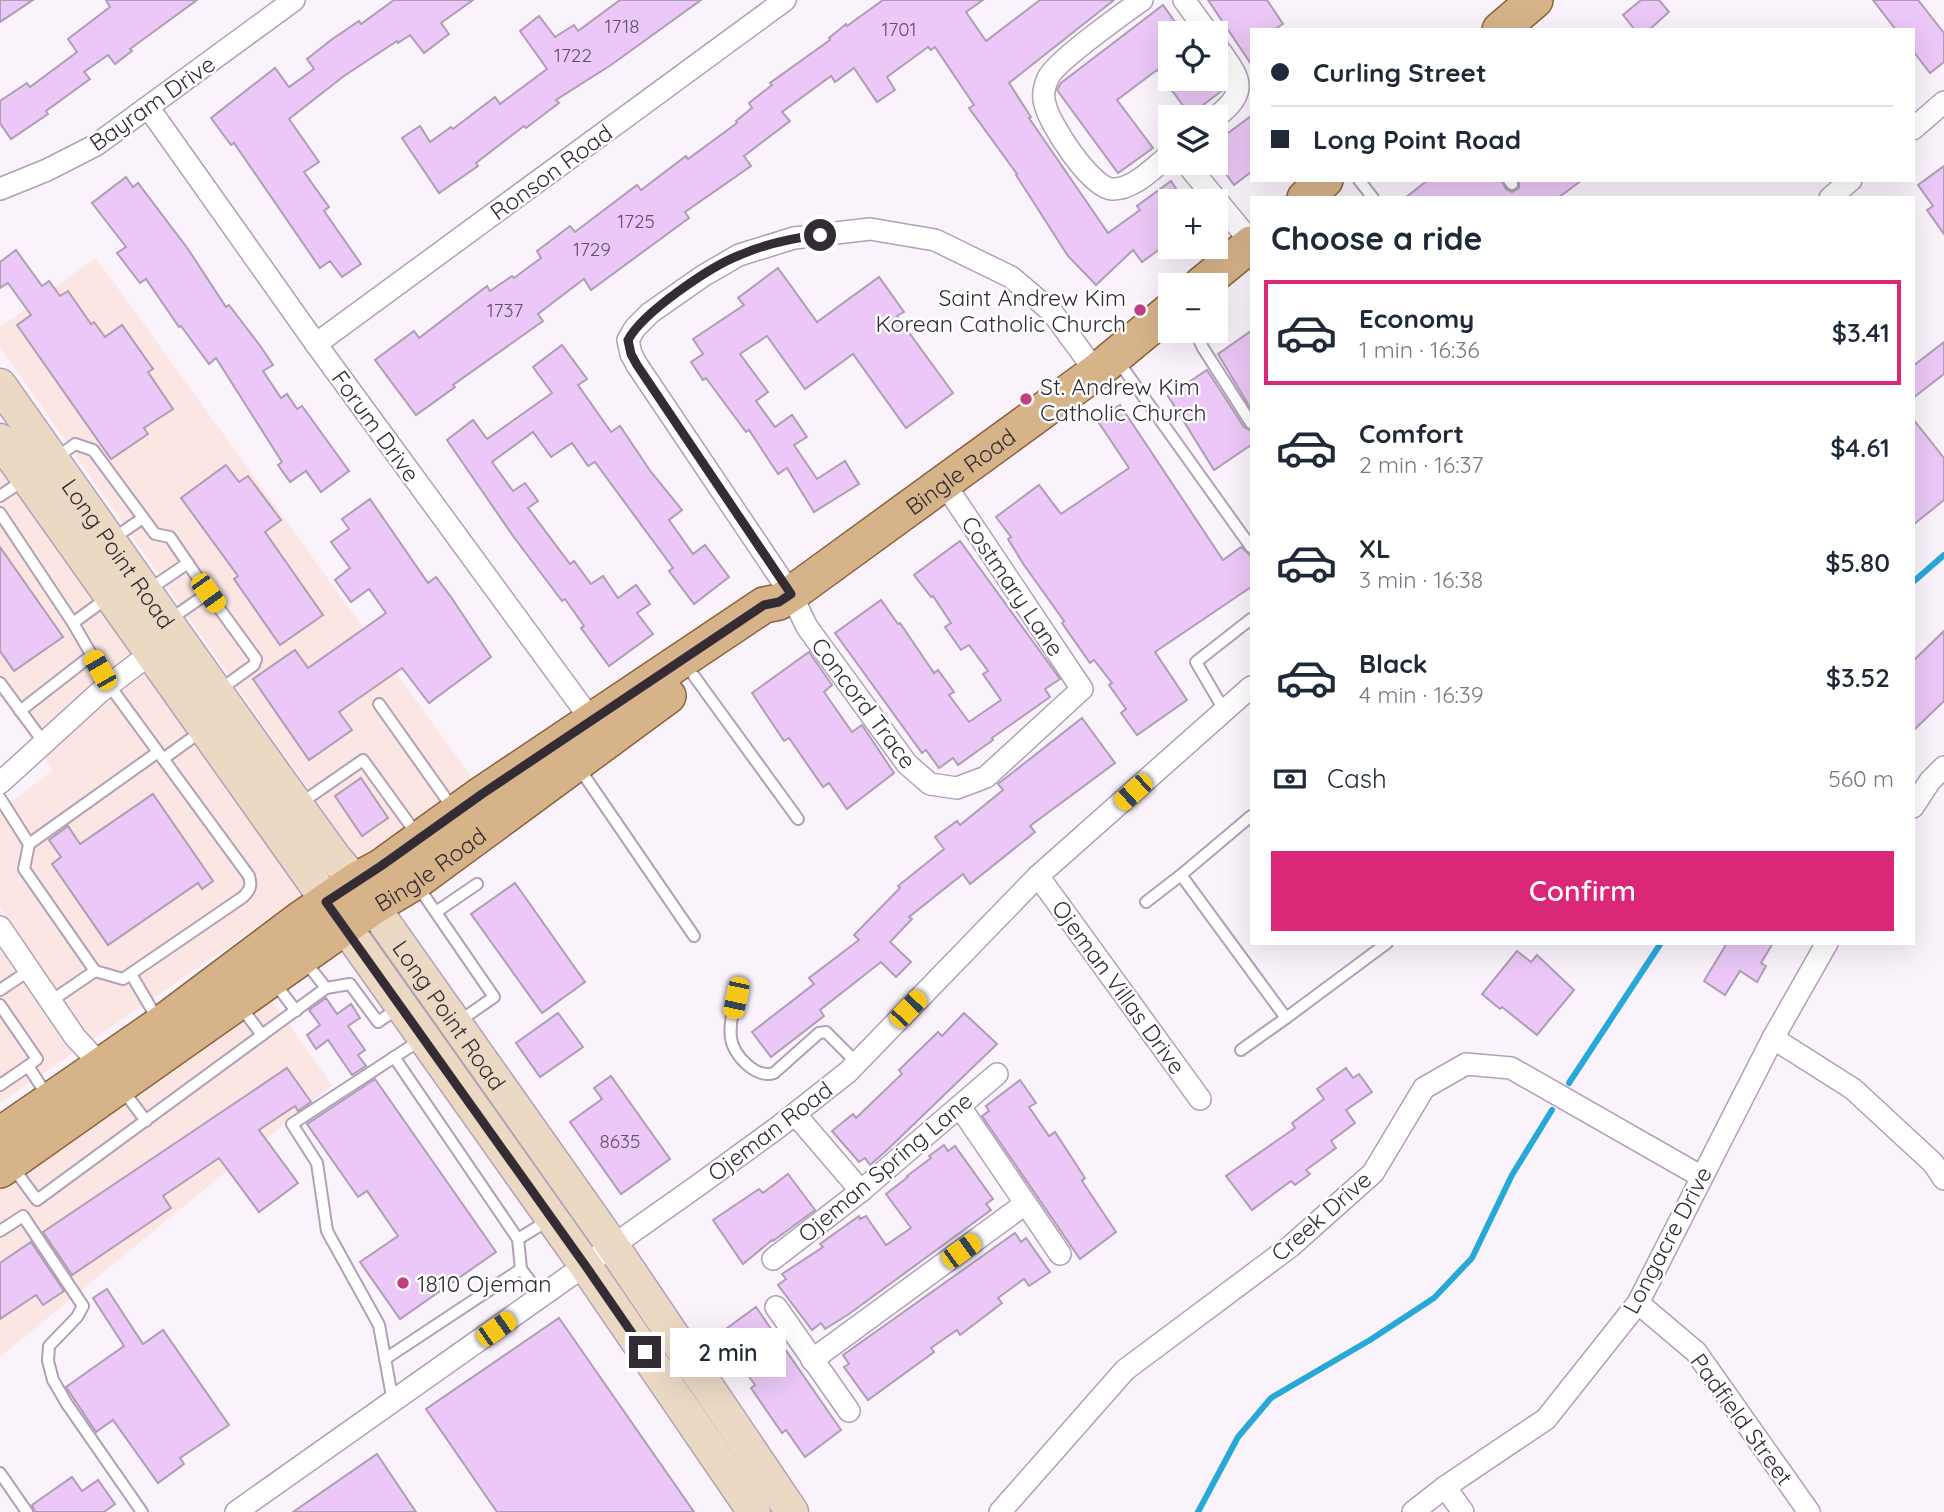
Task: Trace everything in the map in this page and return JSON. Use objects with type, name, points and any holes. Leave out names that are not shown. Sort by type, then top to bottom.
[{"type":"main road","points":[[1502,28],[1535,0]]},
{"type":"main road","points":[[1307,196],[1323,182]]},
{"type":"main road","points":[[1215,273],[1250,244]]},
{"type":"main road","name":"Bingle Road","points":[[3,1156],[50,1100],[111,1076],[161,1024],[364,894],[415,882],[577,764],[599,732],[764,605],[785,598],[1105,364],[1158,321]]},
{"type":"main road","name":"Long Point Road","points":[[0,385],[146,592],[204,729],[552,1218],[754,1512]]},
{"type":"main road","points":[[0,411],[29,451],[53,460]]},
{"type":"main road","name":"Long Point Road","points":[[0,440],[110,596],[163,637],[216,692],[335,859],[364,894],[612,1245],[792,1512]]},
{"type":"main road","points":[[26,478],[38,478],[48,483],[77,512],[108,537]]},
{"type":"main road","name":"Bingle Road","points":[[364,894],[381,866],[456,812],[694,676],[773,617],[785,598]]},
{"type":"main road","name":"Bingle Road","points":[[3,1156],[111,1076],[238,1003],[272,979],[302,957],[335,914]]},
{"type":"main road","points":[[472,1106],[500,1086]]},
{"type":"street","name":"Bayram Drive","points":[[0,189],[47,170],[96,145],[294,0]]},
{"type":"street","name":"Ronson Road","points":[[316,344],[785,0]]},
{"type":"street","points":[[1142,0],[1058,65],[1043,90],[1044,102],[1051,120],[1087,173],[1103,187],[1111,189],[1130,184],[1158,164]]},
{"type":"street","points":[[1184,0],[1199,21]]},
{"type":"street","points":[[1228,62],[1237,75],[1239,92],[1228,108]]},
{"type":"street","name":"Forum Drive","points":[[148,107],[316,344],[599,732]]},
{"type":"street","points":[[1915,128],[1941,111]]},
{"type":"street","points":[[1196,175],[1250,242]]},
{"type":"street","points":[[1832,196],[1849,182]]},
{"type":"street","name":"Concord Trace","points":[[957,788],[930,784],[907,764],[785,598],[637,365],[628,340],[635,328],[650,313],[739,255],[794,238],[870,229],[935,240],[1011,277],[1052,312],[1105,364]]},
{"type":"street","name":"Costmary Lane","points":[[944,482],[1082,688],[986,777],[957,788]]},
{"type":"street","points":[[0,783],[163,637]]},
{"type":"street","name":"Ojeman Road","points":[[236,1512],[542,1297],[795,1114],[856,1063],[1038,876],[1250,688]]},
{"type":"street","points":[[1915,805],[1939,779]]},
{"type":"street","name":"Ojeman Villas Drive","points":[[1038,876],[1200,1099]]},
{"type":"street","points":[[0,927],[75,1037],[111,1076]]},
{"type":"street","name":"Longacre Drive","points":[[1413,1512],[1445,1486],[1546,1419],[1638,1303],[1773,1038],[1826,945]]},
{"type":"street","points":[[1773,1038],[1853,1089],[1933,1163],[1944,1179]]},
{"type":"street","name":"Creek Drive","points":[[1000,1512],[1125,1370],[1291,1246],[1373,1173],[1424,1088],[1466,1064],[1511,1068],[1702,1177]]},
{"type":"street","name":"Ojeman Spring Lane","points":[[773,1259],[861,1191],[997,1074]]},
{"type":"street","points":[[960,1107],[1060,1254]]},
{"type":"street","points":[[795,1114],[861,1191]]},
{"type":"street","points":[[812,1360],[1025,1204]]},
{"type":"street","name":"Padfield Street","points":[[1638,1303],[1696,1352],[1809,1512]]},
{"type":"street","points":[[775,1307],[849,1411]]},
{"type":"street","points":[[1445,1486],[1463,1512]]},
{"type":"lane","points":[[1361,182],[1371,196]]},
{"type":"lane","points":[[1201,343],[1250,421]]},
{"type":"lane","points":[[1105,364],[1250,546]]},
{"type":"lane","points":[[53,460],[75,444],[93,450],[155,534],[170,537],[256,659],[254,664],[216,692]]},
{"type":"lane","points":[[0,495],[26,478]]},
{"type":"lane","points":[[0,513],[73,623],[109,685],[249,876],[250,890],[123,979],[95,971],[24,869],[29,844],[0,798]]},
{"type":"lane","points":[[108,537],[143,518]]},
{"type":"lane","points":[[146,592],[188,563]]},
{"type":"lane","points":[[163,637],[208,593]]},
{"type":"lane","points":[[73,623],[110,596]]},
{"type":"lane","points":[[1224,710],[1196,662],[1250,621]]},
{"type":"lane","points":[[20,712],[92,655]]},
{"type":"lane","points":[[694,676],[798,819]]},
{"type":"lane","points":[[0,683],[45,744]]},
{"type":"lane","points":[[379,704],[456,812]]},
{"type":"lane","points":[[29,844],[204,729]]},
{"type":"lane","points":[[297,806],[363,760],[420,838]]},
{"type":"lane","points":[[577,764],[694,936]]},
{"type":"lane","points":[[1146,902],[1250,817]]},
{"type":"lane","points":[[1181,875],[1286,1018]]},
{"type":"lane","points":[[415,882],[494,997],[456,1024]]},
{"type":"lane","points":[[436,912],[477,884]]},
{"type":"lane","points":[[1241,1050],[1384,945]]},
{"type":"lane","points":[[302,957],[326,988]]},
{"type":"lane","points":[[0,990],[30,970]]},
{"type":"lane","points":[[51,1001],[95,971]]},
{"type":"lane","points":[[131,974],[161,1024]]},
{"type":"lane","points":[[272,979],[296,1011]]},
{"type":"lane","points":[[0,1231],[23,1216],[37,1200],[326,988],[350,984],[378,1023],[401,1007]]},
{"type":"lane","points":[[736,998],[731,1039],[734,1047],[755,1072],[766,1076],[774,1073],[819,1033],[826,1032],[856,1063]]},
{"type":"lane","points":[[238,1003],[262,1035]]},
{"type":"lane","points":[[0,1005],[37,1059],[0,1085]]},
{"type":"lane","points":[[393,1402],[379,1325],[327,1231],[317,1163],[292,1124],[423,1038]]},
{"type":"lane","points":[[394,1057],[518,1239],[521,1269],[542,1297]]},
{"type":"lane","points":[[28,1066],[50,1100]]},
{"type":"lane","points":[[111,1076],[146,1121]]},
{"type":"lane","points":[[3,1156],[37,1200]]},
{"type":"lane","points":[[23,1216],[83,1306],[77,1317],[49,1346],[48,1361],[54,1380],[67,1404],[142,1512]]},
{"type":"lane","points":[[518,1239],[552,1218]]},
{"type":"lane","points":[[386,1359],[521,1269]]},
{"type":"lane","points":[[0,1473],[27,1512]]},
{"type":"shaded area","points":[[96,258],[472,778],[362,866],[0,347],[0,327]]},
{"type":"shaded area","points":[[0,465],[303,896],[0,1103],[0,930],[9,922],[0,907],[0,810],[53,770],[0,696]]},
{"type":"shaded area","points":[[271,999],[332,1085],[0,1357],[0,1187]]},
{"type":"building","points":[[0,0],[33,0],[0,22]]},
{"type":"building","points":[[106,0],[197,0],[130,49],[132,51],[115,64],[108,55],[84,72],[90,79],[46,111],[48,114],[11,139],[0,123],[0,101],[27,83],[30,87],[77,52],[68,39],[110,7]]},
{"type":"building","points":[[394,0],[473,0],[441,23],[449,34],[424,53],[410,35],[398,43],[397,41],[344,76],[289,119],[319,162],[304,172],[329,207],[324,211],[361,264],[342,277],[330,261],[320,268],[234,143],[231,145],[211,118],[275,68],[289,87],[314,69],[307,59],[359,21],[361,24]]},
{"type":"building","points":[[620,0],[701,0],[611,65],[556,100],[559,103],[526,128],[524,126],[476,163],[478,166],[439,193],[402,138],[420,126],[430,142],[451,127],[453,129],[495,97],[500,104],[547,69],[520,31],[539,16],[555,37],[574,25],[578,31]]},
{"type":"building","points":[[883,0],[983,0],[966,12],[986,41],[1040,0],[1114,0],[1009,83],[1031,117],[1029,118],[1108,233],[1140,210],[1137,206],[1158,191],[1158,250],[1142,262],[1133,250],[1096,285],[1068,256],[1017,174],[969,108],[974,105],[935,47],[931,50],[928,47],[887,77],[895,90],[877,102],[854,68],[835,82],[831,76],[782,112],[790,121],[744,156],[751,166],[685,212],[689,218],[591,290],[584,279],[538,314],[543,321],[453,385],[455,387],[416,415],[375,360],[414,331],[419,338],[487,286],[490,291],[512,276],[514,278],[541,258],[537,251],[570,226],[575,232],[637,185],[641,190],[686,156],[688,159],[737,123],[736,121],[752,108],[749,103],[772,85],[770,83],[830,40],[829,38],[846,24],[847,26]]},
{"type":"building","points":[[1208,0],[1267,0],[1283,24],[1276,28],[1250,28],[1250,63],[1228,30],[1228,21],[1222,21]]},
{"type":"building","points":[[1641,0],[1659,0],[1669,12],[1651,28],[1633,28],[1623,15]]},
{"type":"building","points":[[1873,0],[1918,0],[1944,33],[1944,62],[1930,73],[1915,54],[1915,28],[1894,28]]},
{"type":"building","points":[[1163,5],[1174,21],[1158,21],[1158,71],[1117,100],[1153,148],[1118,173],[1057,90],[1061,83]]},
{"type":"building","points":[[1172,91],[1221,91],[1203,105],[1183,105]]},
{"type":"building","points":[[1250,117],[1250,173],[1234,185],[1227,175],[1228,133]]},
{"type":"building","points":[[1944,166],[1944,234],[1927,210],[1933,206],[1918,185]]},
{"type":"building","points":[[126,177],[133,187],[138,183],[188,249],[226,307],[229,305],[261,347],[273,365],[263,371],[281,398],[287,394],[297,409],[302,406],[349,471],[321,492],[306,471],[290,482],[278,465],[282,462],[216,358],[209,364],[146,279],[140,283],[117,253],[126,247],[92,203]]},
{"type":"building","points":[[1171,181],[1176,189],[1160,189]]},
{"type":"building","points":[[1425,182],[1502,182],[1506,189],[1512,192],[1519,188],[1519,182],[1579,182],[1561,196],[1408,196]]},
{"type":"building","points":[[16,250],[42,286],[49,281],[60,296],[68,291],[91,324],[94,322],[105,337],[122,325],[153,369],[148,372],[173,409],[144,428],[148,434],[111,459],[17,325],[31,315],[8,283],[0,288],[0,262]]},
{"type":"building","points":[[778,268],[817,322],[879,277],[904,312],[897,316],[953,393],[906,428],[853,354],[805,389],[767,336],[740,354],[768,392],[756,401],[775,427],[792,415],[807,437],[794,445],[817,479],[845,461],[859,484],[814,512],[787,468],[778,474],[749,430],[746,432],[691,362],[703,354],[693,339],[744,305],[738,298]]},
{"type":"building","points":[[1250,332],[1250,407],[1218,354]]},
{"type":"building","points":[[1944,342],[1944,374],[1915,396],[1915,364]]},
{"type":"building","points":[[562,345],[587,379],[578,385],[611,432],[620,426],[651,472],[682,510],[669,520],[693,554],[705,545],[729,577],[694,604],[669,571],[673,568],[595,462],[588,466],[572,443],[551,457],[533,432],[492,462],[513,491],[525,483],[538,501],[528,508],[570,564],[574,561],[591,584],[603,576],[618,598],[636,585],[650,604],[637,613],[653,634],[609,666],[581,628],[584,626],[565,599],[562,601],[513,536],[447,440],[473,420],[487,439],[552,393],[533,367]]},
{"type":"building","points":[[1207,370],[1244,427],[1250,430],[1250,446],[1214,470],[1168,396]]},
{"type":"building","points":[[1120,405],[1223,560],[1241,547],[1250,555],[1250,588],[1155,652],[1187,700],[1137,735],[1121,713],[1126,709],[1109,685],[1112,683],[1094,660],[1090,663],[1062,623],[1064,621],[1024,565],[1008,539],[1011,537],[996,517],[1039,485],[1061,514],[1129,468],[1097,420]]},
{"type":"building","points":[[1915,422],[1944,458],[1944,500],[1915,523]]},
{"type":"building","points":[[226,465],[239,482],[248,476],[281,520],[265,532],[323,615],[280,645],[234,579],[238,576],[181,498]]},
{"type":"building","points":[[370,499],[428,583],[436,577],[491,657],[429,703],[402,668],[339,712],[352,730],[309,760],[253,679],[295,650],[308,668],[386,613],[369,589],[351,602],[335,580],[350,568],[331,542],[349,529],[342,519]]},
{"type":"building","points":[[960,541],[1060,679],[1045,689],[1050,697],[992,738],[993,740],[958,765],[953,758],[939,768],[926,750],[922,753],[835,633],[881,600],[934,673],[938,670],[954,692],[949,695],[969,722],[1001,700],[983,674],[988,671],[969,645],[961,650],[945,627],[951,623],[933,596],[931,597],[914,575]]},
{"type":"building","points":[[0,547],[63,637],[14,671],[0,651]]},
{"type":"building","points":[[1944,631],[1944,701],[1915,729],[1915,659]]},
{"type":"building","points":[[809,652],[832,685],[824,692],[852,732],[862,725],[894,773],[847,809],[829,783],[823,787],[789,738],[784,741],[752,693]]},
{"type":"building","points":[[1082,718],[1115,763],[1030,826],[1035,832],[970,884],[963,874],[909,917],[912,919],[890,942],[911,962],[896,977],[881,962],[820,1010],[824,1016],[771,1057],[752,1032],[814,984],[809,978],[859,940],[854,935],[900,888],[898,886],[944,849],[935,837],[957,821],[960,825],[1003,790],[998,784]]},
{"type":"building","points":[[361,778],[388,818],[362,836],[335,796]]},
{"type":"building","points":[[153,794],[213,881],[202,889],[198,883],[108,945],[52,864],[61,857],[49,840],[68,826],[80,844]]},
{"type":"building","points":[[515,883],[585,982],[542,1013],[471,914]]},
{"type":"building","points":[[1726,945],[1772,945],[1761,963],[1766,966],[1757,982],[1740,971],[1725,995],[1704,981]]},
{"type":"building","points":[[1517,951],[1531,962],[1537,955],[1574,990],[1537,1035],[1482,994]]},
{"type":"building","points":[[326,998],[337,1014],[351,1004],[360,1018],[348,1026],[365,1050],[358,1055],[366,1066],[352,1075],[328,1040],[316,1049],[307,1035],[320,1025],[309,1010]]},
{"type":"building","points":[[558,1013],[583,1047],[540,1077],[516,1043]]},
{"type":"building","points":[[964,1013],[997,1044],[870,1165],[865,1158],[859,1162],[832,1131],[853,1114],[856,1118],[902,1074],[899,1070],[938,1032],[942,1036]]},
{"type":"building","points":[[287,1068],[311,1102],[298,1111],[295,1106],[259,1130],[298,1183],[259,1212],[219,1158],[163,1196],[171,1208],[72,1275],[43,1232]]},
{"type":"building","points":[[1346,1068],[1353,1078],[1359,1074],[1372,1092],[1346,1110],[1355,1123],[1331,1141],[1336,1148],[1306,1170],[1310,1174],[1295,1185],[1291,1181],[1252,1210],[1226,1176],[1295,1128],[1292,1123],[1324,1099],[1317,1089]]},
{"type":"building","points":[[611,1076],[670,1159],[621,1194],[570,1122],[602,1099],[594,1088]]},
{"type":"building","points":[[375,1079],[496,1252],[400,1319],[360,1262],[398,1236],[367,1191],[358,1197],[307,1124]]},
{"type":"building","points":[[1020,1080],[1036,1103],[1029,1107],[1049,1136],[1055,1132],[1085,1178],[1082,1181],[1116,1232],[1080,1259],[982,1116],[989,1111],[986,1106]]},
{"type":"building","points":[[944,1145],[948,1151],[955,1146],[993,1199],[986,1204],[991,1210],[849,1314],[825,1329],[821,1323],[812,1330],[778,1285],[786,1279],[782,1274],[823,1247],[820,1244],[859,1216],[860,1219],[866,1216],[886,1245],[911,1228],[886,1194]]},
{"type":"building","points":[[788,1174],[815,1210],[743,1264],[713,1220],[759,1189],[763,1193]]},
{"type":"building","points":[[1015,1233],[1021,1242],[1026,1238],[1050,1272],[1029,1286],[1024,1279],[998,1298],[1002,1303],[960,1335],[957,1330],[931,1348],[934,1352],[868,1400],[844,1367],[849,1364],[843,1355]]},
{"type":"building","points":[[31,1242],[64,1291],[43,1305],[36,1295],[0,1319],[0,1263]]},
{"type":"building","points":[[107,1289],[143,1344],[163,1330],[229,1425],[180,1458],[184,1464],[158,1483],[113,1420],[96,1432],[66,1387],[124,1346],[93,1298]]},
{"type":"building","points":[[756,1307],[841,1430],[805,1457],[786,1430],[782,1433],[751,1388],[755,1385],[719,1334]]},
{"type":"building","points":[[559,1318],[694,1512],[497,1512],[426,1409]]},
{"type":"building","points":[[377,1454],[416,1512],[293,1512]]},
{"type":"building","points":[[72,1477],[82,1491],[98,1480],[115,1504],[104,1512],[35,1512],[32,1505]]},
{"type":"waterway","points":[[1915,580],[1944,555]]},
{"type":"waterway","points":[[1569,1083],[1660,945]]},
{"type":"waterway","points":[[1198,1512],[1238,1437],[1271,1398],[1370,1340],[1434,1298],[1472,1258],[1512,1175],[1552,1110]]},
{"type":"place","name":"Saint Andrew Kim Korean Catholic Church","points":[[1140,310]]},
{"type":"place","name":"St. Andrew Kim Catholic Church","points":[[1026,399]]},
{"type":"place","name":"1810 Ojeman","points":[[403,1283]]},
{"type":"route","points":[[645,1352],[326,902],[764,605],[779,602],[791,594],[637,365],[628,340],[635,328],[650,313],[739,255],[794,238],[820,235]]}]
